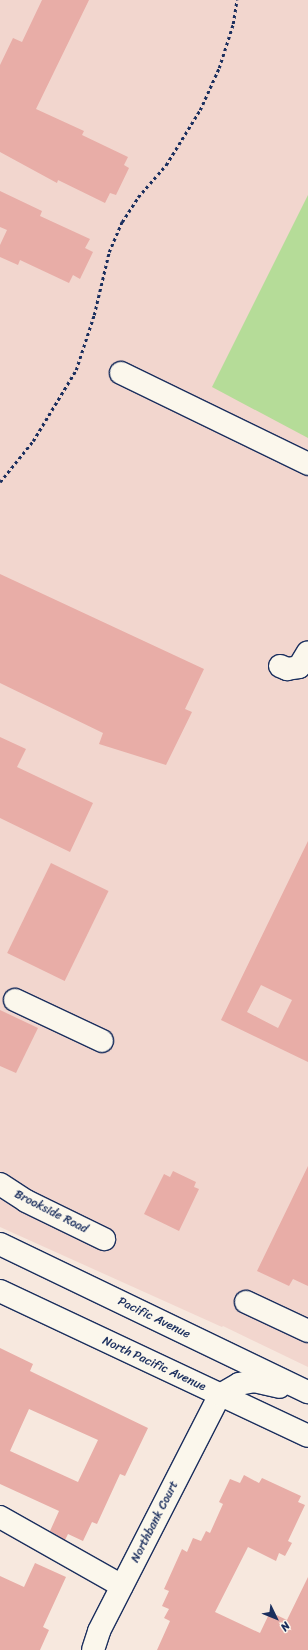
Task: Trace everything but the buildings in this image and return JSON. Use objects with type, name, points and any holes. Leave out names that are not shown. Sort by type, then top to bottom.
[{"type":"main road","points":[[122,372],[308,464]]},
{"type":"main road","points":[[280,666],[287,669],[299,667],[308,652]]},
{"type":"main road","points":[[15,1000],[102,1041]]},
{"type":"main road","name":"Brookside Road","points":[[0,1184],[26,1201],[104,1239]]},
{"type":"main road","name":"Pacific Avenue","points":[[0,1244],[308,1392]]},
{"type":"main road","name":"North Pacific Avenue","points":[[0,1291],[308,1436]]},
{"type":"main road","points":[[246,1302],[308,1331]]},
{"type":"main road","points":[[220,1395],[239,1384],[254,1381],[308,1397]]},
{"type":"main road","name":"Northbank Court","points":[[93,1650],[99,1631],[220,1395]]},
{"type":"main road","points":[[0,1518],[122,1586]]},
{"type":"path","points":[[0,482],[33,441],[76,370],[94,315],[109,252],[119,228],[138,197],[166,165],[200,110],[219,68],[233,24],[237,0]]},
{"type":"shaded area","points":[[0,0],[308,0],[308,1367],[223,1326],[222,1327],[0,1227]]},
{"type":"green space","points":[[308,195],[308,438],[212,387]]}]
